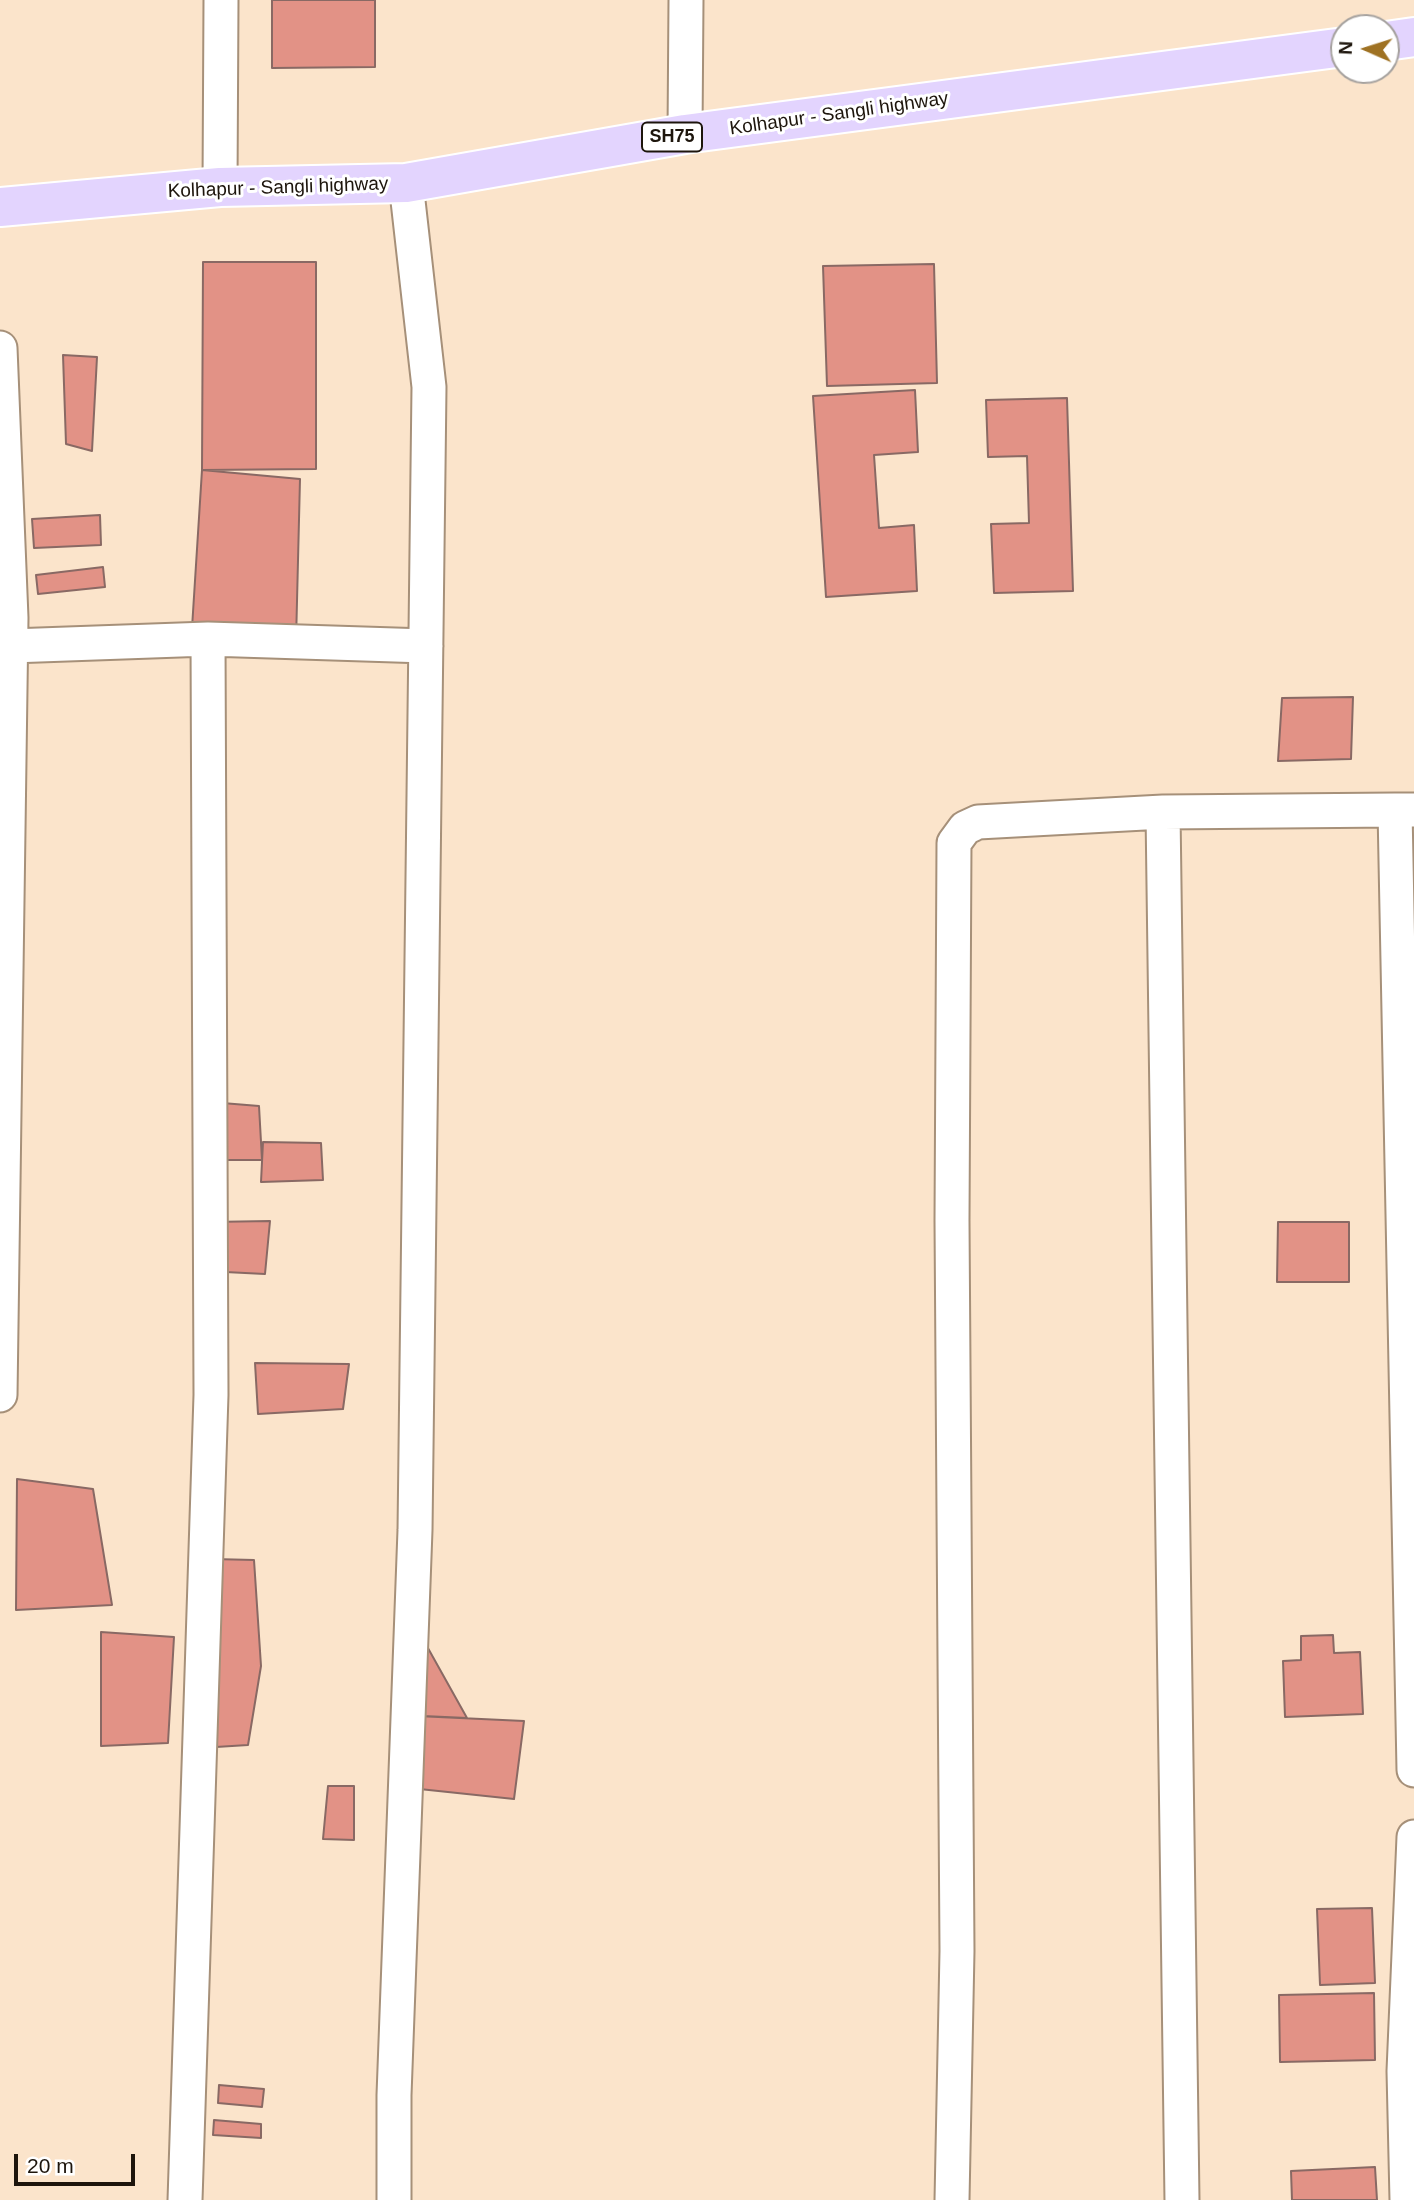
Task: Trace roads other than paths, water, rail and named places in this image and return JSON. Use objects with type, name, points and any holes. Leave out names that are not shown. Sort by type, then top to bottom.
[{"type":"main road","name":"Kolhapur - Sangli highway","points":[[0,207],[220,187],[406,183],[685,134],[1330,49]]},
{"type":"street","points":[[220,187],[221,0]]},
{"type":"street","points":[[685,134],[686,0]]},
{"type":"street","points":[[394,2200],[394,2095],[415,1530],[429,387],[406,183]]},
{"type":"street","points":[[0,348],[11,646],[0,1395]]},
{"type":"street","points":[[11,646],[208,639],[426,646]]},
{"type":"street","points":[[185,2200],[211,1395],[208,639]]},
{"type":"street","points":[[952,2200],[957,1951],[952,1220],[954,842],[965,828],[978,822],[1163,812],[1404,810],[1414,1770]]},
{"type":"street","points":[[1163,812],[1182,2200]]},
{"type":"street","points":[[1407,2200],[1414,1837]]}]
